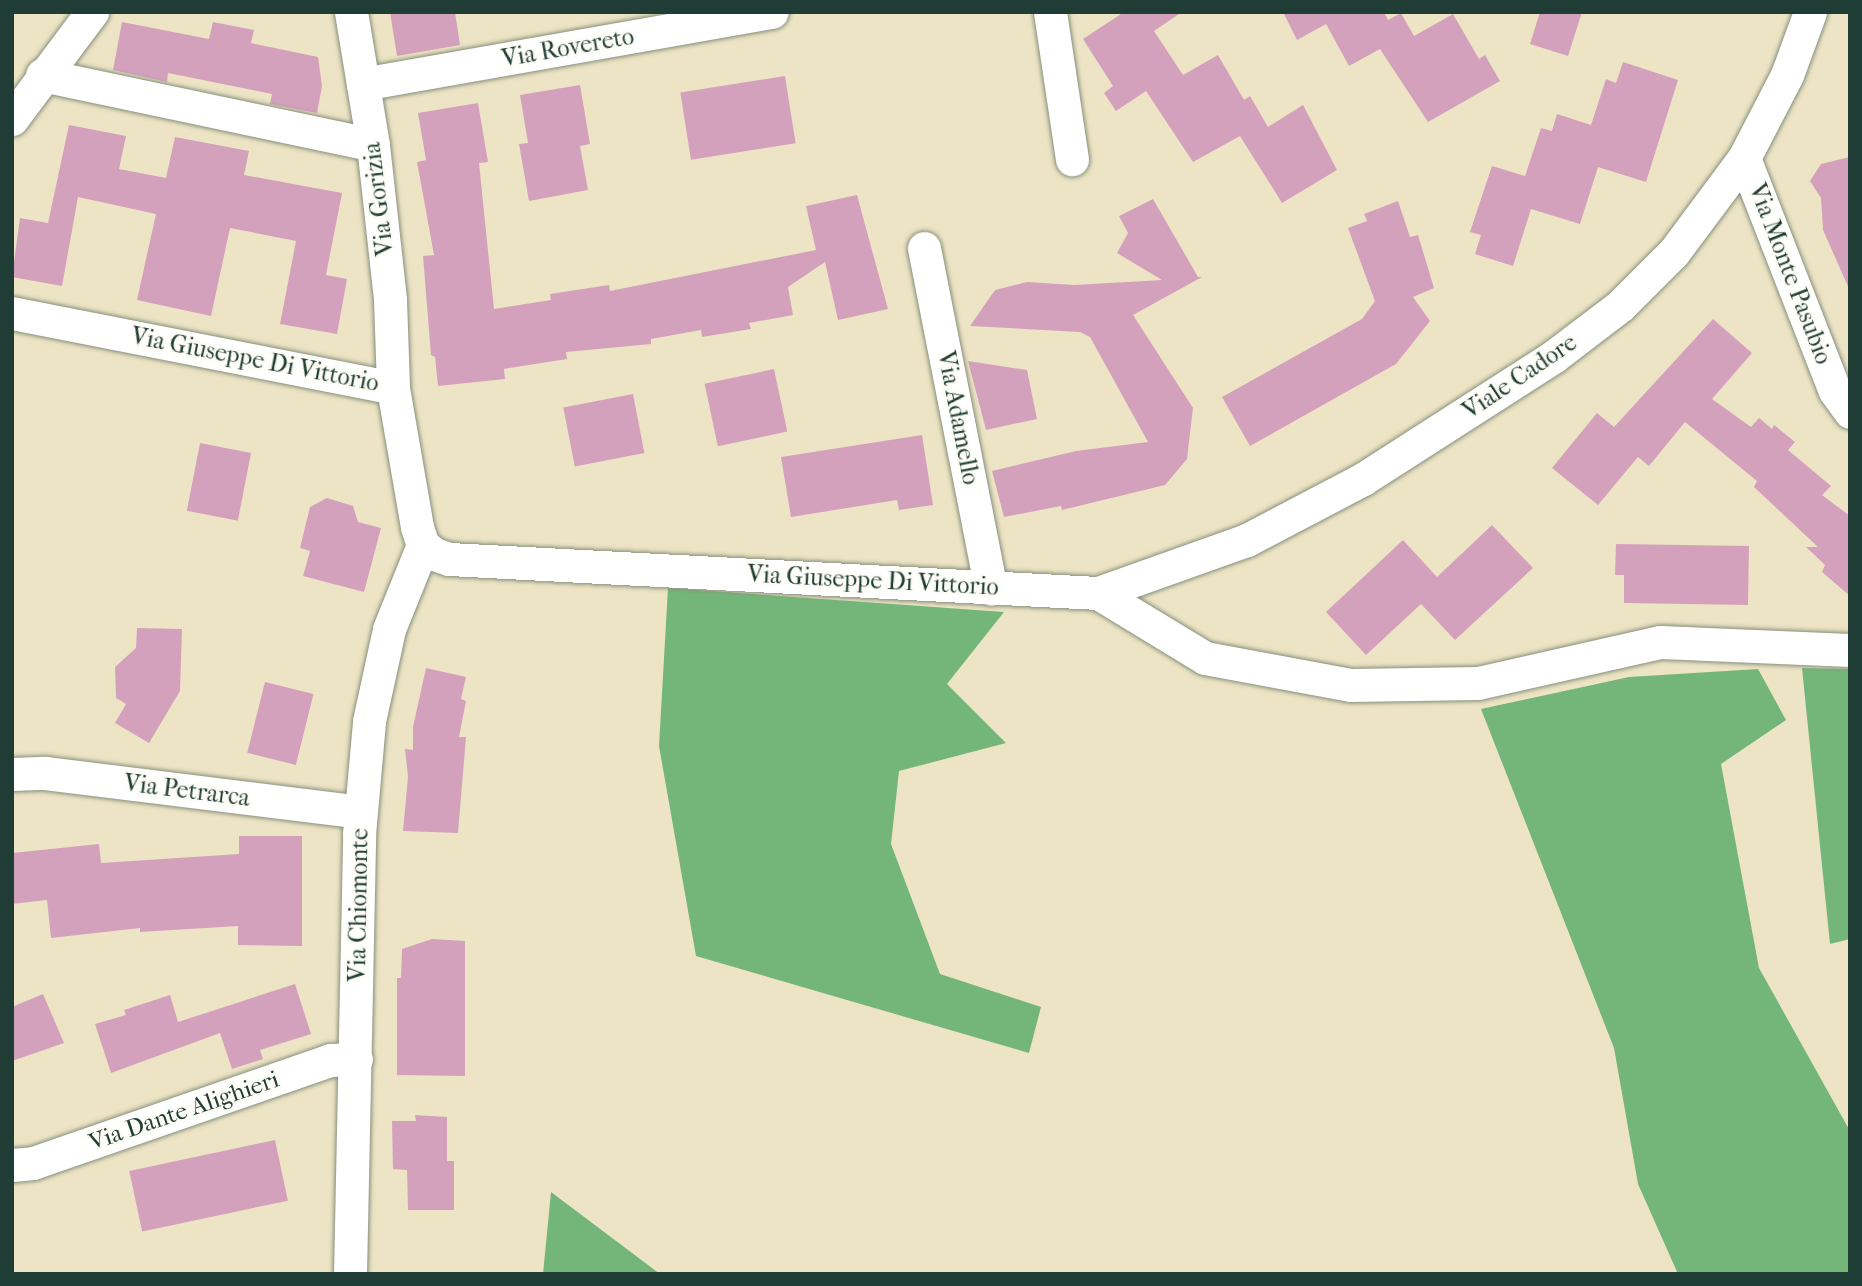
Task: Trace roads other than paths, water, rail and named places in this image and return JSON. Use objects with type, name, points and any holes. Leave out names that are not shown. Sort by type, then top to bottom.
[{"type":"street","points":[[12,119],[42,75],[92,12]]},
{"type":"street","name":"Via Gorizia","points":[[351,12],[373,145],[390,300],[393,388]]},
{"type":"street","name":"Via Rovereto","points":[[363,84],[772,12]]},
{"type":"street","points":[[1050,12],[1072,159]]},
{"type":"street","name":"Viale Cadore","points":[[1098,593],[1247,540],[1363,479],[1553,357],[1620,306],[1674,251],[1744,158],[1787,75],[1810,12]]},
{"type":"street","points":[[42,75],[373,145]]},
{"type":"street","name":"Via Monte Pasubio","points":[[1744,158],[1845,395]]},
{"type":"street","name":"Via Adamello","points":[[924,248],[992,588]]},
{"type":"street","name":"Via Giuseppe Di Vittorio","points":[[12,313],[393,388],[423,545],[449,559],[1098,593],[1205,658],[1351,685],[1478,683],[1660,642],[1850,650]]},
{"type":"street","name":"Via Chiomonte","points":[[350,1274],[361,812],[369,720],[389,629],[423,545]]},
{"type":"street","name":"Via Petrarca","points":[[12,774],[45,773],[361,812]]},
{"type":"street","name":"Via Dante Alighieri","points":[[12,1165],[33,1163],[330,1060],[356,1059]]}]
